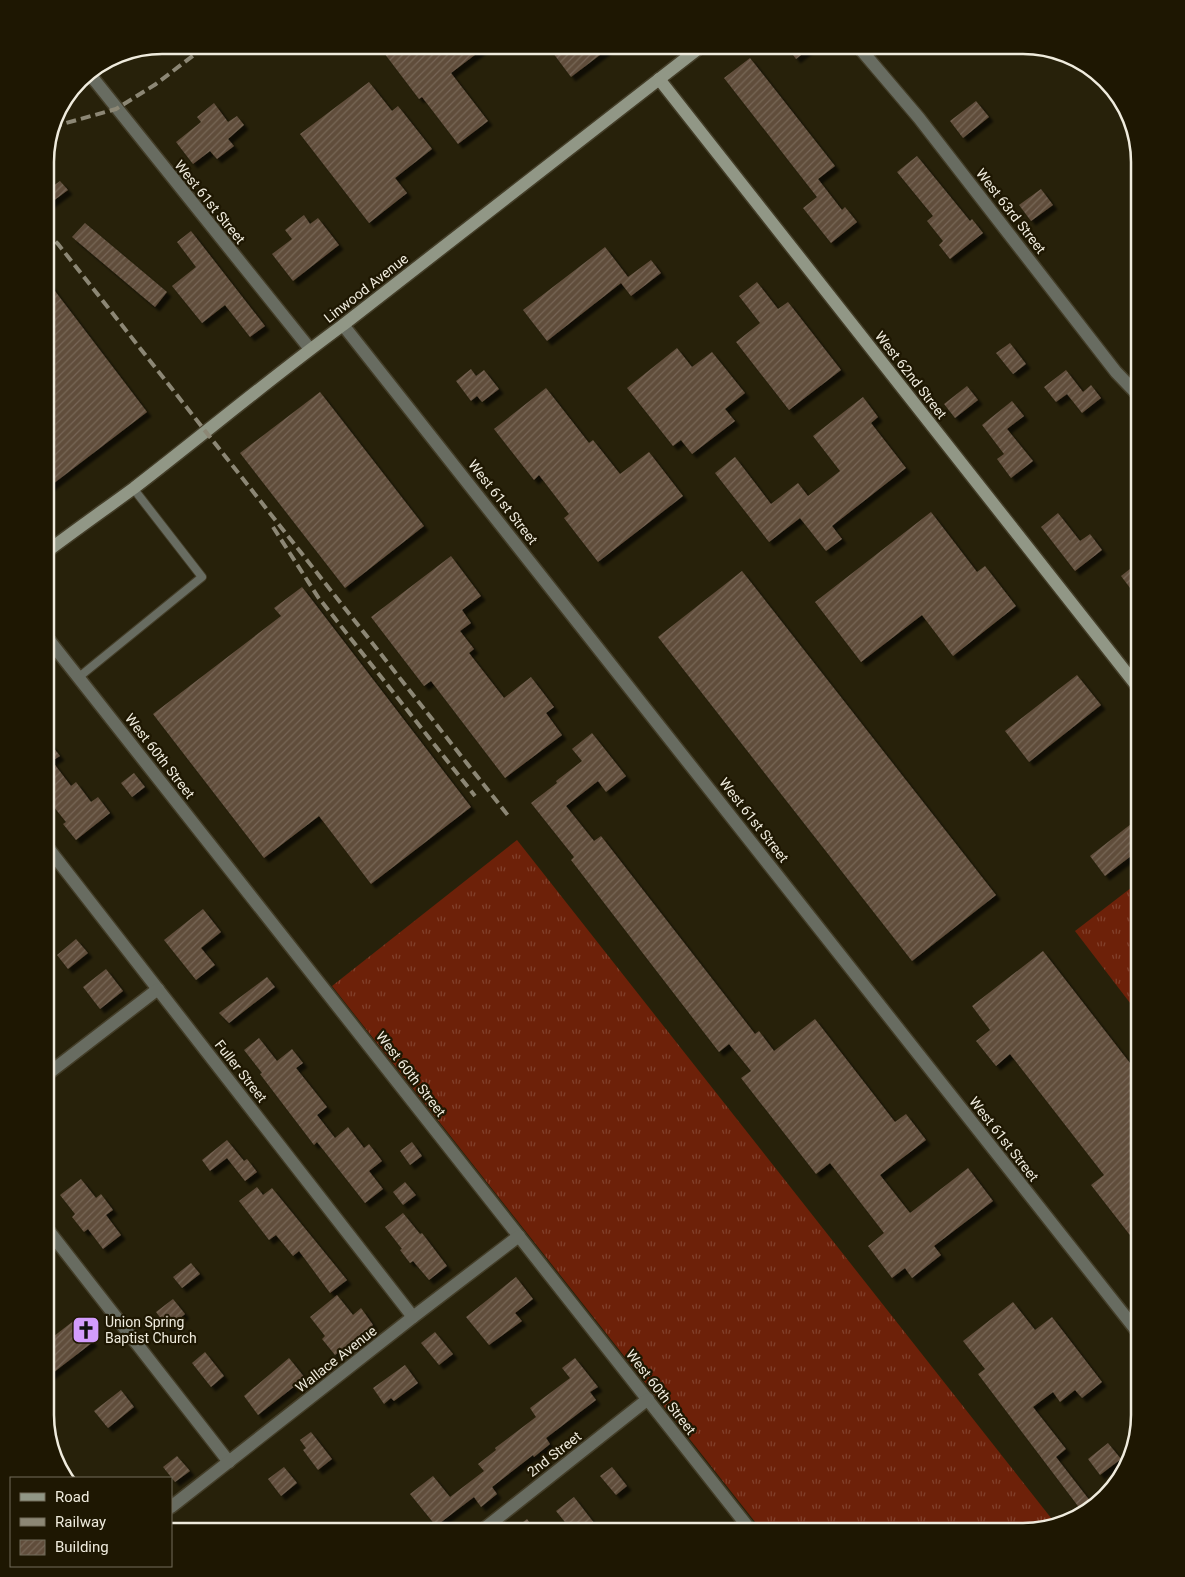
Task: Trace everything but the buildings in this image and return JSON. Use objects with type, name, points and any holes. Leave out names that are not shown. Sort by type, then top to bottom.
[{"type":"main road","name":"Linwood Avenue","points":[[54,546],[133,488],[691,54]]},
{"type":"main road","name":"West 62nd Street","points":[[659,79],[1131,679]]},
{"type":"street","name":"West 63rd Street","points":[[865,54],[919,118],[1116,372],[1131,388]]},
{"type":"street","name":"West 61st Street","points":[[93,78],[310,349]]},
{"type":"street","name":"West 61st Street","points":[[344,324],[1131,1324]]},
{"type":"street","name":"West 60th Street","points":[[54,645],[745,1523]]},
{"type":"street","name":"Fuller Street","points":[[54,855],[413,1317]]},
{"type":"street","points":[[54,1069],[158,988]]},
{"type":"street","name":"Wallace Avenue","points":[[172,1506],[519,1236]]},
{"type":"street","points":[[54,1237],[230,1462]]},
{"type":"street","name":"2nd Street","points":[[491,1523],[648,1399]]},
{"type":"lane","points":[[79,677],[202,577],[133,488]]},
{"type":"green space","points":[[517,840],[1052,1520],[1024,1523],[756,1523],[332,986]]},
{"type":"green space","points":[[1131,888],[1131,1004],[1075,931]]},
{"type":"railway","points":[[60,125],[116,109],[156,84],[195,54]]},
{"type":"railway","points":[[54,240],[510,818]]},
{"type":"railway","points":[[273,527],[318,597],[475,796]]},
{"type":"place","name":"Union Spring Baptist Church","points":[[86,1330]]}]
